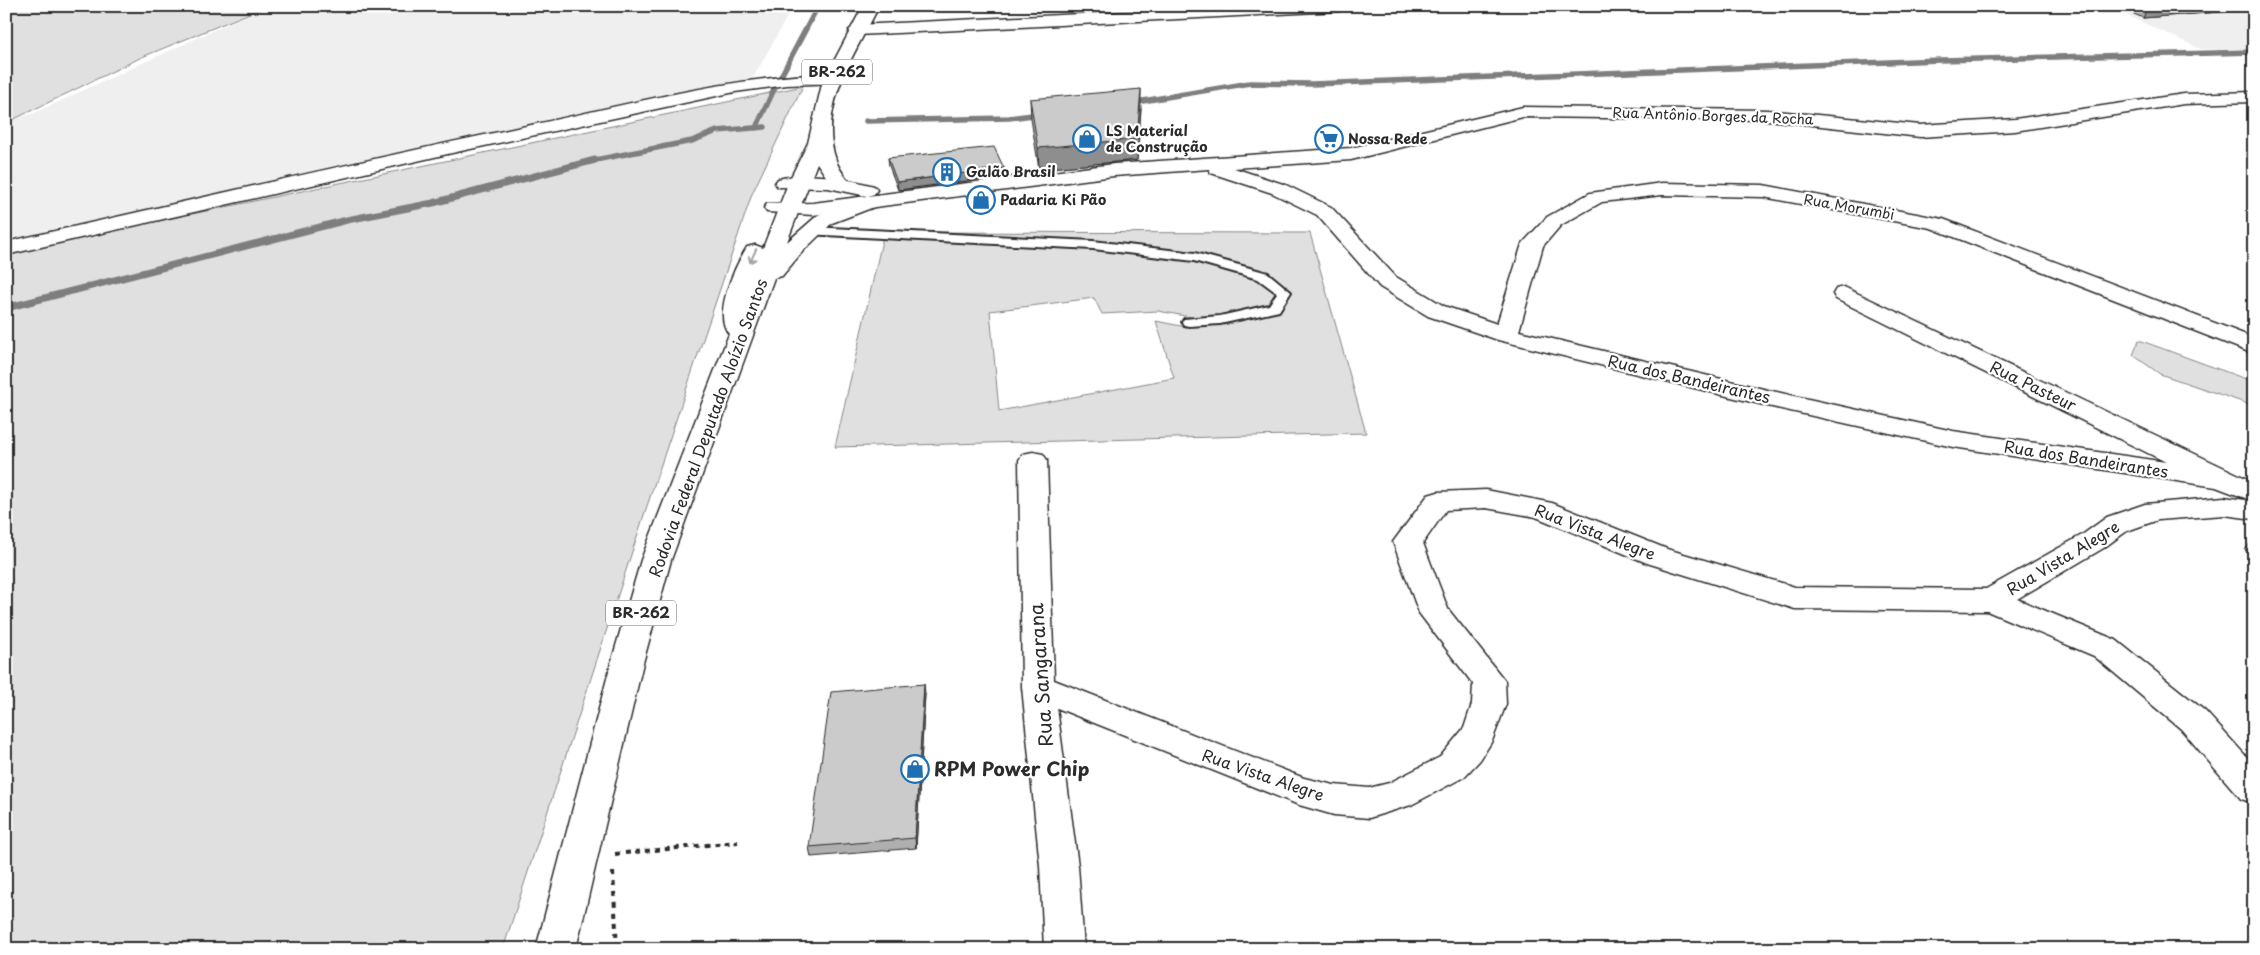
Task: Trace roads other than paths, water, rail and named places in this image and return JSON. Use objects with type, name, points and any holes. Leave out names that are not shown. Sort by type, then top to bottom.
[{"type":"main road","name":"BR-262","points":[[792,182],[817,143],[832,82],[871,6]]},
{"type":"main road","points":[[858,30],[1340,6]]},
{"type":"main road","points":[[2249,6],[2254,8]]},
{"type":"main road","points":[[6,249],[452,147],[735,87],[787,80],[832,82],[782,208],[738,291],[734,311],[740,340]]},
{"type":"main road","name":"Rua Antônio Borges da Rocha","points":[[867,203],[1114,170],[1351,154],[1523,112],[1768,115],[1920,131],[2015,125],[2184,99],[2254,97]]},
{"type":"main road","points":[[821,127],[826,161],[840,184]]},
{"type":"main road","name":"Rua dos Bandeirantes","points":[[1204,164],[1279,189],[1324,211],[1388,282],[1436,311],[1506,335],[1772,399],[1953,439],[2222,479]]},
{"type":"main road","points":[[792,182],[840,184],[895,198]]},
{"type":"main road","name":"Rua Morumbi","points":[[1506,335],[1533,244],[1554,221],[1597,197],[1662,189],[1763,191],[1936,223],[2254,347]]},
{"type":"main road","points":[[782,208],[813,209],[867,203]]},
{"type":"main road","points":[[760,288],[810,231],[825,219],[867,203]]},
{"type":"main road","name":"Rodovia Federal Deputado Aloízio Santos","points":[[556,949],[627,663],[656,560],[760,288],[782,208]]},
{"type":"main road","name":"Rua Pasteur","points":[[1844,294],[2222,479]]},
{"type":"main road","name":"Rua Sangarana","points":[[1033,460],[1038,687],[1059,866],[1064,949]]},
{"type":"main road","points":[[2222,479],[2254,492]]},
{"type":"main road","name":"Rua Vista Alegre","points":[[1038,687],[1290,787],[1334,800],[1369,803],[1398,795],[1452,767],[1468,750],[1480,732],[1489,704],[1489,681],[1434,613],[1408,542],[1438,501],[1486,499],[1542,509],[1657,556],[1795,598],[1991,600],[2105,648],[2193,720],[2254,790]]},
{"type":"main road","name":"Rua Vista Alegre","points":[[1991,600],[2092,542],[2117,524],[2155,511],[2172,508],[2224,506],[2254,510]]},
{"type":"lane","points":[[810,231],[1093,245],[1195,257],[1263,276],[1284,292],[1274,308],[1220,320],[1189,322]]},
{"type":"waterway","points":[[781,76],[818,6]]},
{"type":"waterway","points":[[1131,103],[1250,83],[1312,84],[1940,60],[2254,52]]},
{"type":"waterway","points":[[756,128],[776,85]]},
{"type":"waterway","points":[[866,121],[1009,118],[1041,114]]},
{"type":"waterway","points":[[756,128],[765,127]]},
{"type":"waterway","points":[[595,160],[692,141],[717,131],[756,128]]},
{"type":"waterway","points":[[6,308],[347,220],[433,203],[595,160]]},
{"type":"waterway","points":[[590,161],[595,160]]},
{"type":"place","name":"LS Material de Construção","points":[[1087,139]]},
{"type":"place","name":"Nossa Rede","points":[[1329,139]]},
{"type":"place","name":"Galão Brasil","points":[[947,172]]},
{"type":"place","name":"Padaria Ki Pão","points":[[981,200]]},
{"type":"place","name":"RPM Power Chip","points":[[915,769]]}]
